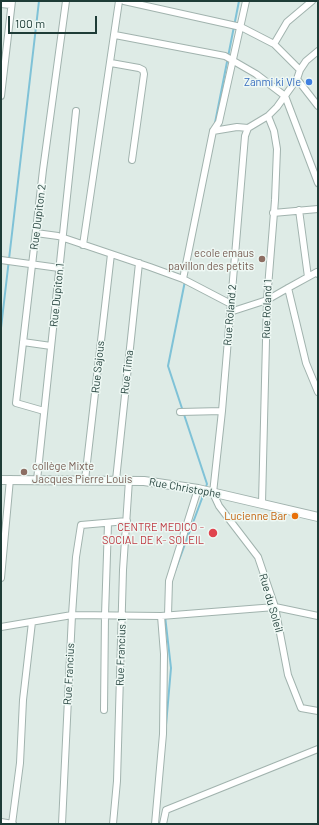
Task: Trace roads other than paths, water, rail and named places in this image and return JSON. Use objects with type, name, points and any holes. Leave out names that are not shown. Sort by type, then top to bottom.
[{"type":"street","name":"Rue Dupiton 2","points":[[44,411],[16,403],[66,1]]},
{"type":"street","points":[[83,245],[119,1]]},
{"type":"street","points":[[124,1],[241,27],[274,44],[300,70]]},
{"type":"street","points":[[185,280],[213,131],[219,122],[246,1]]},
{"type":"street","points":[[274,44],[287,22],[312,1]]},
{"type":"street","points":[[1,4],[12,3],[3,67],[1,96]]},
{"type":"street","points":[[115,35],[225,56],[256,74],[285,96],[318,183]]},
{"type":"street","points":[[213,131],[237,127],[248,128],[268,116],[298,79],[300,70],[306,60],[318,51]]},
{"type":"street","points":[[110,64],[140,68],[143,70],[144,74],[132,160]]},
{"type":"street","points":[[298,79],[318,106]]},
{"type":"street","name":"Rue Dupiton 1","points":[[37,480],[76,111]]},
{"type":"street","name":"Rue Roland 1","points":[[262,503],[267,300],[275,200],[277,149],[274,131],[268,116]]},
{"type":"street","name":"Rue Roland 2","points":[[213,493],[222,411],[245,136],[248,128]]},
{"type":"street","points":[[273,213],[318,209]]},
{"type":"street","points":[[299,210],[308,277]]},
{"type":"street","points":[[36,233],[63,238],[139,263],[185,280],[231,304]]},
{"type":"street","name":"Rue Sajous","points":[[85,480],[111,254]]},
{"type":"street","points":[[1,260],[59,268]]},
{"type":"street","name":"Rue Tima","points":[[116,480],[139,263]]},
{"type":"street","points":[[230,312],[267,300],[318,273]]},
{"type":"street","points":[[288,288],[306,363],[318,392]]},
{"type":"street","points":[[23,342],[51,346]]},
{"type":"street","points":[[180,412],[222,411]]},
{"type":"street","points":[[1,578],[10,479]]},
{"type":"street","name":"Rue Christophe","points":[[1,480],[129,480],[198,489],[318,517]]},
{"type":"street","name":"Rue Francius 1","points":[[113,824],[117,781],[123,615],[122,570],[129,480]]},
{"type":"street","points":[[155,824],[163,734],[165,616],[169,582],[198,489]]},
{"type":"street","name":"Rue du Soleil","points":[[213,493],[219,506],[258,557],[275,607],[288,675],[301,708],[318,711]]},
{"type":"street","points":[[104,710],[108,524],[127,521]]},
{"type":"street","name":"Rue Francius","points":[[62,824],[76,557],[81,525],[108,524]]},
{"type":"street","points":[[1,627],[72,615],[165,616],[275,607],[318,616]]},
{"type":"street","points":[[1,822],[13,824],[20,764],[23,700],[32,622]]},
{"type":"street","points":[[163,824],[166,810],[318,749]]},
{"type":"waterway","points":[[1,328],[39,1]]},
{"type":"waterway","points":[[215,123],[239,1]]},
{"type":"waterway","points":[[185,281],[168,366],[207,484],[205,489]]},
{"type":"waterway","points":[[175,571],[204,493]]},
{"type":"waterway","points":[[165,616],[171,668],[166,725]]},
{"type":"place","name":"Zanmi ki Vle","points":[[309,82]]},
{"type":"place","name":"ecole emaus pavillon des petits","points":[[262,259]]},
{"type":"place","name":"collège Mixte Jacques Pierre Louis","points":[[24,472]]},
{"type":"place","name":"Lucienne Bar","points":[[295,516]]},
{"type":"place","name":"CENTRE MEDICO - SOCIAL DE K- SOLEIL","points":[[213,533]]}]
